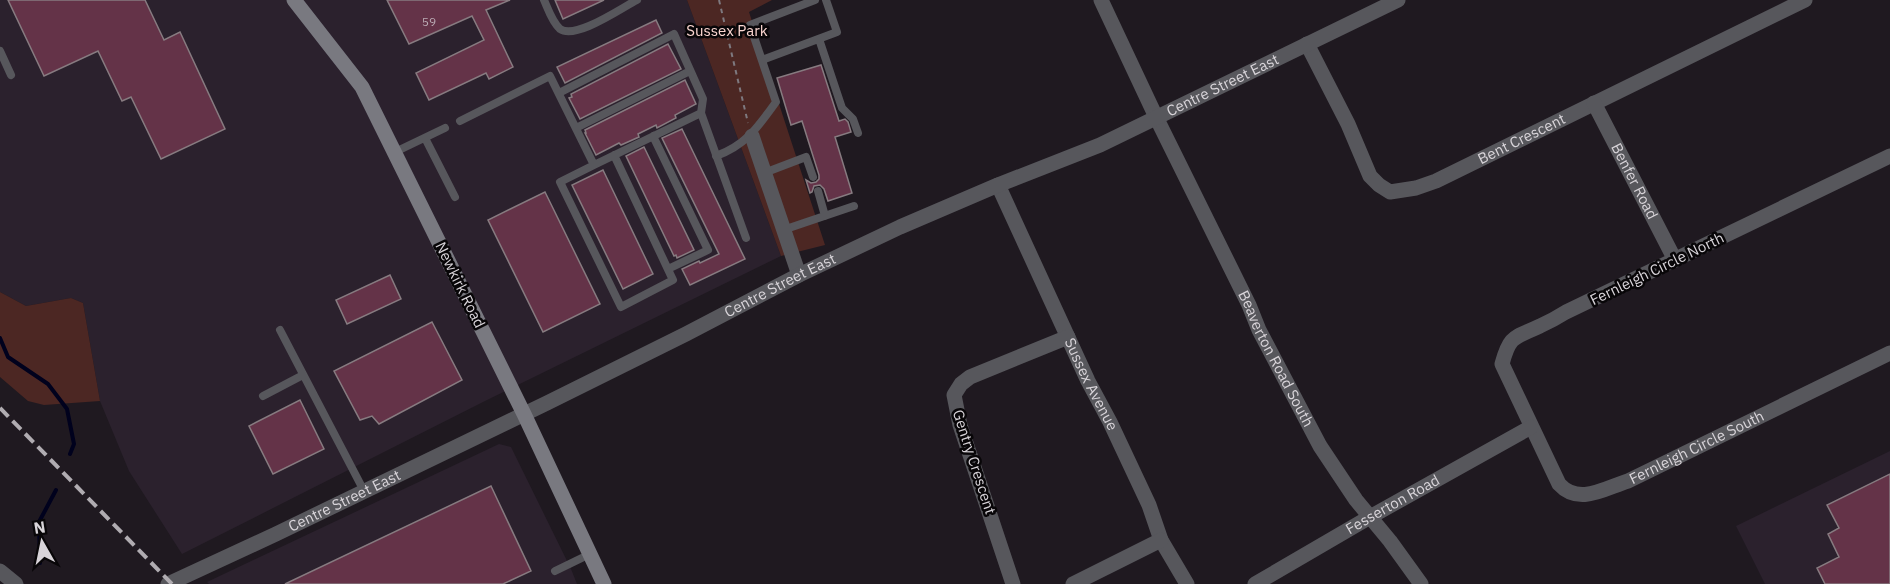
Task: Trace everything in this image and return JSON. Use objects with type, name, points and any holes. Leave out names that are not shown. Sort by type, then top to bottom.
[{"type":"street","name":"Newkirk Road","points":[[294,0],[362,87],[524,414],[604,584]]},
{"type":"street","name":"Beaverton Road South","points":[[1101,0],[1259,330],[1320,446],[1356,500],[1421,584]]},
{"type":"street","name":"Centre Street East","points":[[168,584],[524,414],[799,275],[900,227],[998,185],[1101,145],[1398,0]]},
{"type":"street","name":"Bent Crescent","points":[[1307,45],[1348,124],[1370,176],[1390,192],[1416,188],[1436,181],[1805,0]]},
{"type":"street","name":"Benfer Road","points":[[1594,103],[1675,260]]},
{"type":"street","points":[[752,136],[799,275]]},
{"type":"street","name":"Fernleigh Circle North","points":[[1531,427],[1502,364],[1506,349],[1516,335],[1542,326],[1566,312],[1890,156]]},
{"type":"street","name":"Sussex Avenue","points":[[998,185],[1134,474],[1161,540],[1187,584]]},
{"type":"street","name":"Gentry Crescent","points":[[1013,584],[960,425],[954,395],[961,384],[970,377],[1068,337]]},
{"type":"street","name":"Fernleigh Circle South","points":[[1531,427],[1564,490],[1577,496],[1593,494],[1628,481],[1890,352]]},
{"type":"street","name":"Fesserton Road","points":[[1255,584],[1531,427]]},
{"type":"street","points":[[1073,584],[1161,540]]},
{"type":"street","points":[[0,571],[16,584]]},
{"type":"lane","points":[[544,0],[561,30],[572,32],[585,28],[637,0]]},
{"type":"lane","points":[[716,156],[732,150],[752,136],[776,102],[750,25],[815,0]]},
{"type":"lane","points":[[762,60],[837,32],[826,0]]},
{"type":"lane","points":[[559,93],[674,34],[703,99],[701,113],[746,237]]},
{"type":"lane","points":[[819,39],[842,108],[853,120],[858,133]]},
{"type":"lane","points":[[0,51],[11,75]]},
{"type":"lane","points":[[576,128],[690,71]]},
{"type":"lane","points":[[460,121],[550,76],[594,165]]},
{"type":"lane","points":[[614,155],[673,280],[621,307],[560,183],[614,155],[701,113]]},
{"type":"lane","points":[[395,153],[445,128]]},
{"type":"lane","points":[[653,136],[708,250],[668,269]]},
{"type":"lane","points":[[425,138],[455,197]]},
{"type":"lane","points":[[764,172],[806,157],[813,177]]},
{"type":"lane","points":[[818,191],[825,216]]},
{"type":"lane","points":[[783,230],[854,206]]},
{"type":"lane","points":[[280,330],[364,492]]},
{"type":"lane","points":[[264,396],[303,375]]},
{"type":"lane","points":[[555,571],[590,554]]},
{"type":"path","points":[[719,0],[752,136]]},
{"type":"shaded area","points":[[0,0],[687,0],[781,256],[485,401],[182,554],[129,471],[100,401],[83,303],[71,298],[26,306],[0,292]]},
{"type":"shaded area","points":[[499,444],[511,447],[577,584],[209,584],[207,582]]},
{"type":"shaded area","points":[[1890,451],[1890,584],[1765,584],[1736,526]]},
{"type":"green space","name":"Sussex Park","points":[[687,0],[772,0],[749,12],[825,245],[781,256]]},
{"type":"green space","points":[[0,292],[26,306],[71,298],[83,303],[100,401],[44,405],[28,401],[0,377]]},
{"type":"building","points":[[8,0],[145,0],[164,40],[180,32],[225,129],[161,159],[131,97],[122,101],[98,51],[44,76]]},
{"type":"building","points":[[387,0],[510,0],[486,10],[513,67],[489,79],[486,73],[429,100],[416,73],[484,40],[472,16],[409,44]]},
{"type":"building","points":[[555,0],[604,0],[563,19]]},
{"type":"building","points":[[656,20],[662,33],[565,83],[557,67]]},
{"type":"building","points":[[668,44],[681,69],[580,119],[569,98],[572,97],[571,94]]},
{"type":"building","points":[[821,65],[839,121],[845,119],[851,132],[835,137],[852,193],[828,201],[820,185],[814,186],[810,193],[806,180],[811,183],[816,182],[819,175],[802,121],[791,125],[777,78]]},
{"type":"building","points":[[685,80],[696,104],[657,128],[656,125],[638,134],[639,137],[621,145],[619,143],[596,155],[585,130]]},
{"type":"building","points":[[682,129],[745,259],[690,285],[682,269],[719,254],[662,138]]},
{"type":"building","points":[[644,147],[694,250],[677,258],[626,156]]},
{"type":"building","points":[[603,170],[653,274],[623,289],[572,185]]},
{"type":"building","points":[[545,192],[600,304],[543,332],[488,220]]},
{"type":"building","points":[[390,275],[401,299],[347,324],[336,300]]},
{"type":"building","points":[[432,322],[462,380],[379,424],[372,416],[360,420],[334,371]]},
{"type":"building","points":[[300,400],[324,449],[273,474],[249,426]]},
{"type":"building","points":[[1890,474],[1890,584],[1825,584],[1817,568],[1839,557],[1828,534],[1839,528],[1827,505]]},
{"type":"building","points":[[491,486],[531,571],[503,584],[285,584]]},
{"type":"waterway","points":[[0,338],[8,357],[48,384],[67,409],[74,444],[70,454]]},
{"type":"waterway","points":[[40,563],[39,522],[56,490]]},
{"type":"railway","points":[[0,408],[172,584]]}]
